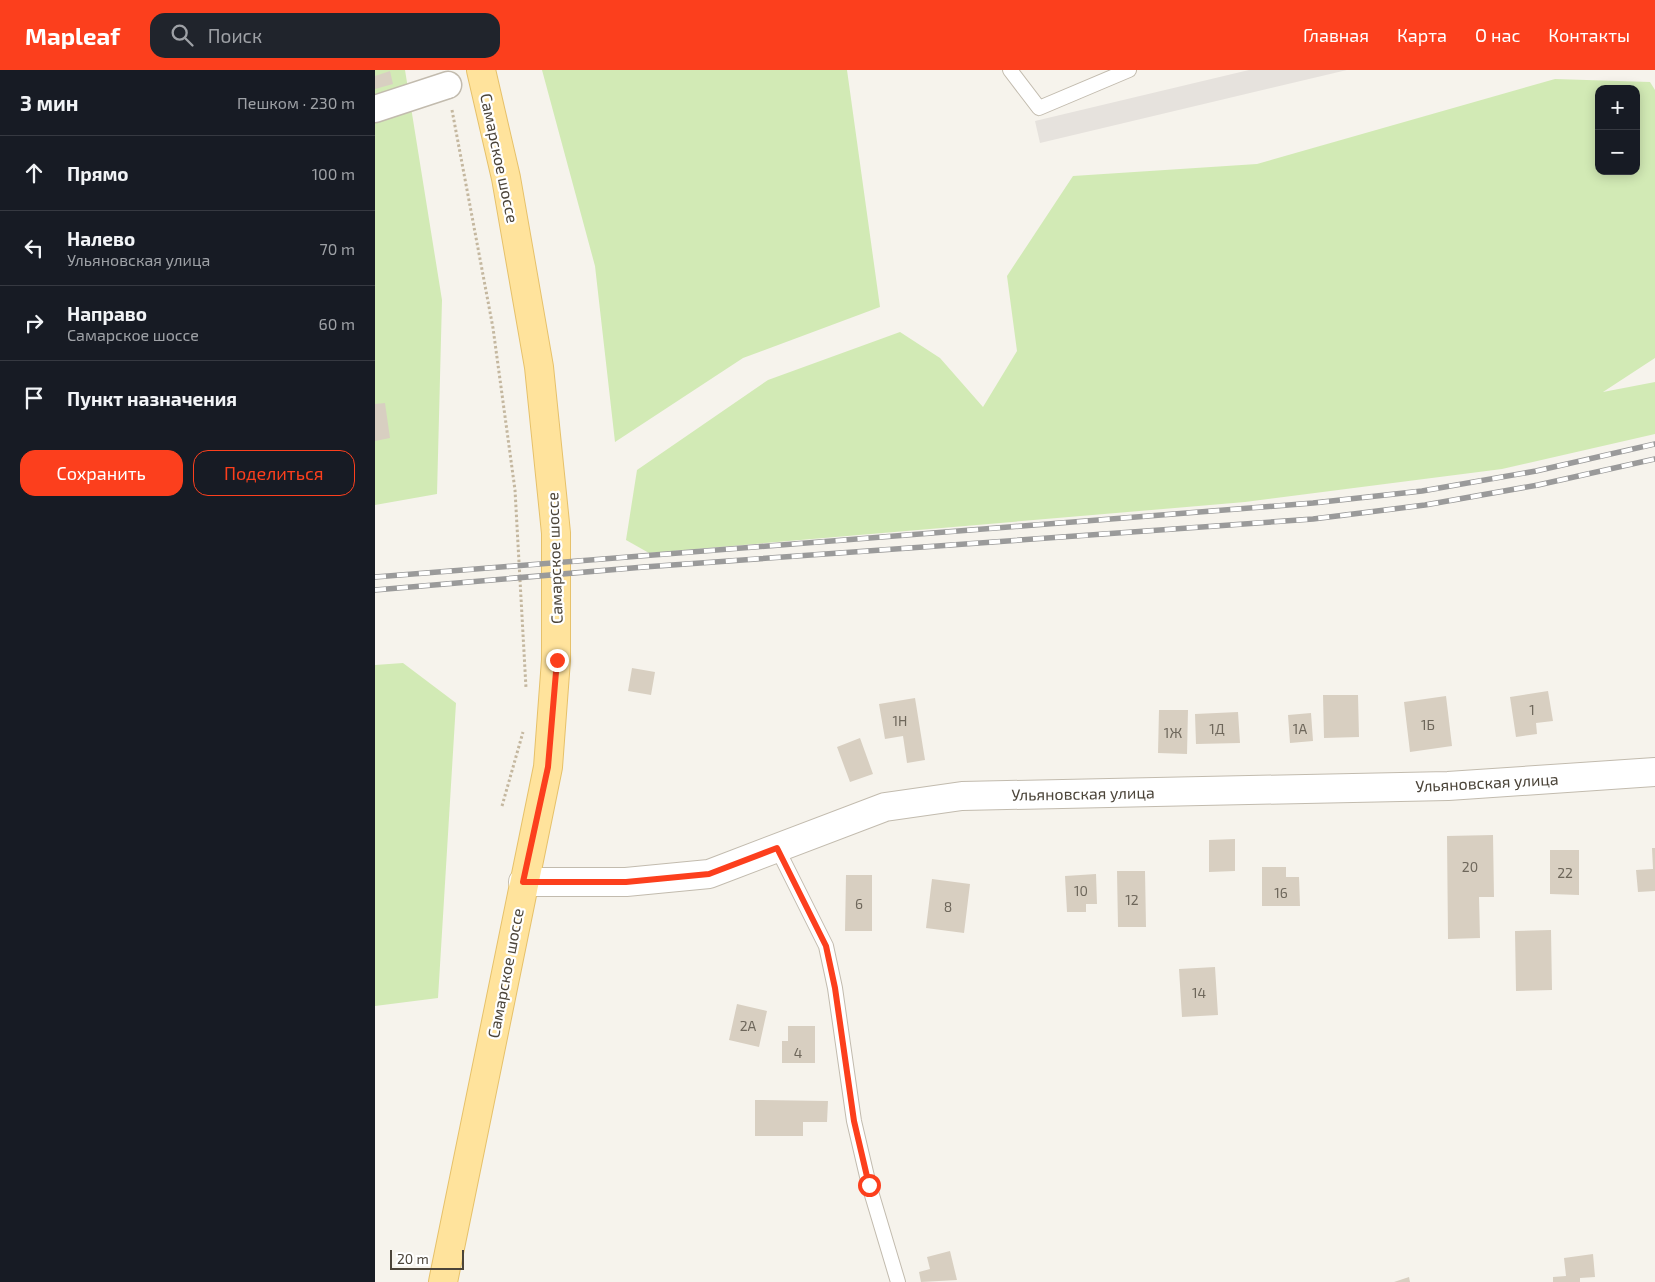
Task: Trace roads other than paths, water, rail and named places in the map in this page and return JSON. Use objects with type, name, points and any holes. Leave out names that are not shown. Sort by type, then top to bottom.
[{"type":"main road","name":"Самарское шоссе","points":[[443,1282],[523,882],[548,767],[557,660],[556,533],[539,367],[506,178],[481,70]]},
{"type":"street","points":[[375,109],[448,85]]},
{"type":"street","name":"Ульяновская улица","points":[[523,882],[626,882],[709,874],[885,807],[962,796],[1447,786],[1655,772]]},
{"type":"lane","points":[[1010,70],[1039,108],[1129,70]]},
{"type":"lane","points":[[777,848],[826,946],[835,988],[854,1121],[869,1185],[899,1282]]},
{"type":"railway","points":[[375,577],[1313,503],[1422,491],[1536,471],[1655,444]]},
{"type":"railway","points":[[375,590],[644,567],[1313,519],[1425,505],[1538,485],[1655,459]]}]
